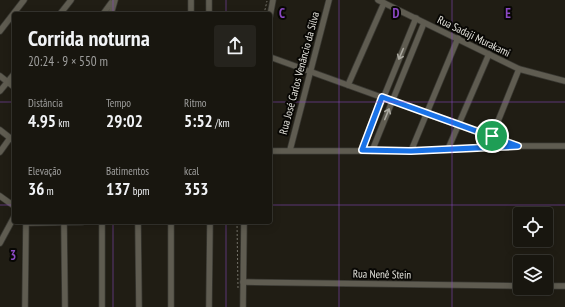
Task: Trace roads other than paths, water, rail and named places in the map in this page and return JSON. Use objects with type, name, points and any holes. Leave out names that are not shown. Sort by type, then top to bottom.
[{"type":"street","points":[[15,12],[24,0]]},
{"type":"street","points":[[62,12],[71,0]]},
{"type":"street","points":[[191,0],[191,12]]},
{"type":"street","points":[[208,0],[209,12]]},
{"type":"street","points":[[271,12],[273,0]]},
{"type":"street","name":"Rua José Carlos Venâncio da Silva","points":[[290,150],[309,71],[329,0]]},
{"type":"street","points":[[348,85],[381,1]]},
{"type":"street","name":"Rua Sadaji Murakami","points":[[381,1],[519,69],[565,81]]},
{"type":"street","points":[[104,12],[112,2]]},
{"type":"street","points":[[111,12],[112,2]]},
{"type":"street","points":[[0,31],[12,16]]},
{"type":"street","points":[[362,150],[382,97],[416,18]]},
{"type":"street","points":[[372,150],[424,23]]},
{"type":"street","points":[[411,151],[458,38]]},
{"type":"street","points":[[448,149],[489,54]]},
{"type":"street","points":[[272,58],[518,146]]},
{"type":"street","points":[[492,136],[519,69]]},
{"type":"street","points":[[0,76],[12,85]]},
{"type":"street","points":[[0,92],[12,77]]},
{"type":"street","points":[[0,130],[12,139],[0,152]]},
{"type":"street","points":[[272,151],[411,151],[518,146],[565,146]]},
{"type":"street","points":[[0,196],[12,205]]},
{"type":"street","points":[[0,243],[12,221]]},
{"type":"street","points":[[26,224],[26,307]]},
{"type":"street","points":[[64,224],[65,307]]},
{"type":"street","points":[[102,224],[102,307]]},
{"type":"street","points":[[138,224],[139,307]]},
{"type":"street","points":[[171,224],[171,307]]},
{"type":"street","points":[[210,224],[210,307]]},
{"type":"street","points":[[243,307],[244,224]]},
{"type":"street","name":"Rua Nenê Stein","points":[[244,282],[513,286]]},
{"type":"street","points":[[553,286],[565,286]]}]
